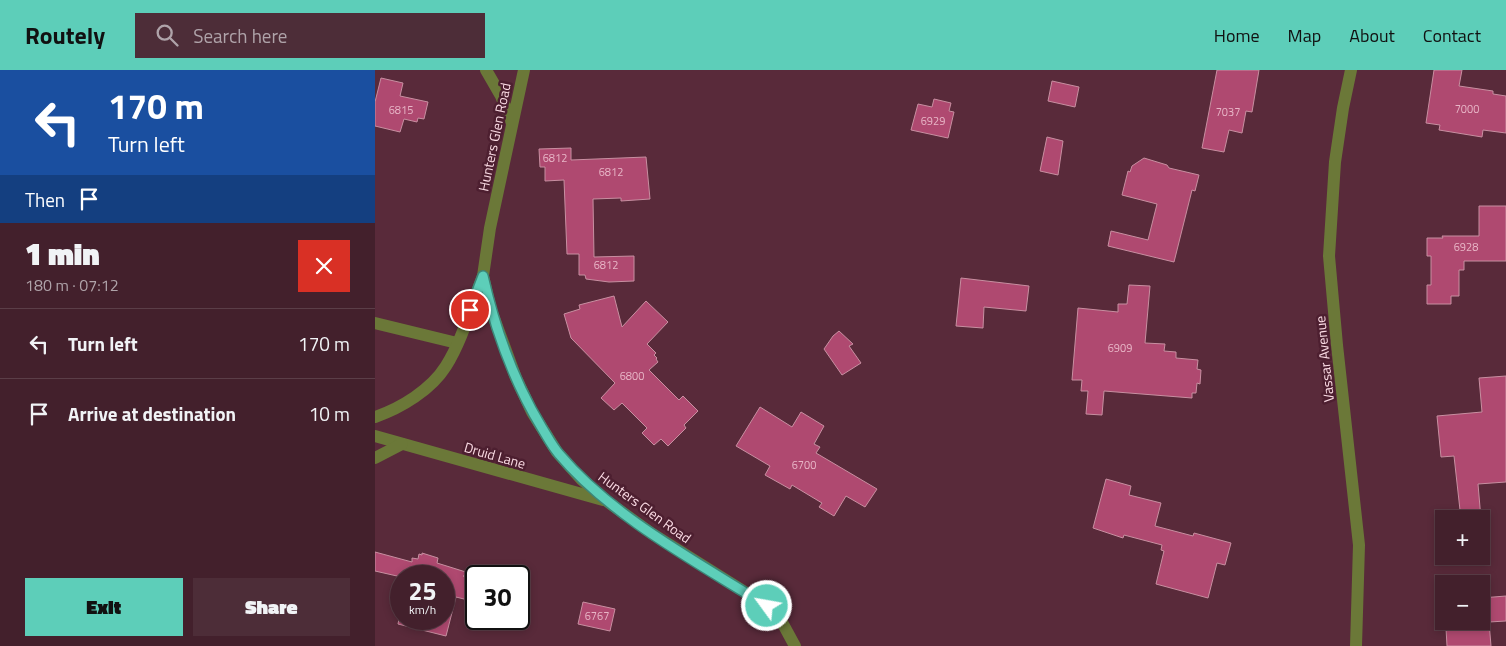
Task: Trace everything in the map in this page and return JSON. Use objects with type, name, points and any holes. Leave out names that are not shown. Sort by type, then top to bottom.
[{"type":"street","points":[[486,70],[501,96],[512,123]]},
{"type":"street","name":"Hunters Glen Road","points":[[524,70],[489,228],[483,276],[491,310],[516,378],[532,412],[557,452],[582,480],[608,502],[651,533],[767,606],[783,624],[795,646]]},
{"type":"street","name":"Vassar Avenue","points":[[1351,70],[1335,162],[1329,256],[1359,545],[1356,646]]},
{"type":"street","points":[[375,417],[410,400],[433,382],[446,366],[483,276]]},
{"type":"street","points":[[375,323],[457,343]]},
{"type":"street","name":"Druid Lane","points":[[375,436],[608,502]]},
{"type":"street","points":[[375,458],[402,444]]},
{"type":"building","points":[[1217,70],[1259,70],[1252,112],[1246,111],[1242,133],[1229,130],[1224,152],[1202,148]]},
{"type":"building","points":[[1434,70],[1462,70],[1459,86],[1493,91],[1493,94],[1506,96],[1506,133],[1483,130],[1482,137],[1439,130],[1440,125],[1426,123]]},
{"type":"building","points":[[381,78],[403,83],[400,96],[428,102],[424,119],[418,118],[417,122],[404,119],[400,132],[375,126],[375,102]]},
{"type":"building","points":[[1052,81],[1079,87],[1075,107],[1048,101]]},
{"type":"building","points":[[934,99],[951,103],[949,111],[954,112],[948,138],[911,130],[918,104],[932,107]]},
{"type":"building","points":[[1047,137],[1063,141],[1058,175],[1040,171]]},
{"type":"building","points":[[571,148],[571,160],[646,157],[650,199],[621,201],[621,198],[593,199],[594,257],[634,256],[634,281],[609,282],[586,279],[585,275],[579,275],[579,254],[567,254],[564,180],[545,181],[545,167],[540,167],[539,149]]},
{"type":"building","points":[[1144,158],[1167,165],[1169,168],[1199,175],[1195,191],[1192,190],[1174,262],[1108,246],[1111,231],[1148,240],[1157,204],[1122,195],[1128,171],[1130,172],[1132,166]]},
{"type":"building","points":[[1479,206],[1506,206],[1506,261],[1464,261],[1464,270],[1459,270],[1459,296],[1451,296],[1451,304],[1427,304],[1427,285],[1431,285],[1431,256],[1427,256],[1427,238],[1479,236]]},
{"type":"building","points":[[961,278],[1029,286],[1026,311],[984,307],[983,328],[956,326]]},
{"type":"building","points":[[1129,285],[1150,286],[1145,343],[1165,344],[1164,351],[1176,352],[1176,358],[1198,360],[1197,369],[1201,370],[1200,384],[1197,383],[1196,393],[1192,393],[1192,398],[1104,391],[1102,415],[1086,414],[1088,391],[1081,391],[1082,380],[1072,380],[1078,308],[1118,312],[1118,304],[1127,304]]},
{"type":"building","points":[[614,296],[622,327],[646,301],[668,322],[647,344],[656,353],[654,355],[658,362],[649,370],[679,400],[683,396],[698,411],[684,425],[686,428],[668,446],[661,439],[654,445],[642,433],[647,428],[622,403],[614,410],[601,398],[615,383],[571,338],[564,314],[580,309],[579,305]]},
{"type":"building","points":[[839,331],[853,344],[849,346],[861,363],[842,375],[824,349]]},
{"type":"building","points":[[1506,376],[1506,482],[1478,484],[1480,510],[1460,510],[1454,456],[1441,457],[1437,416],[1482,412],[1479,378]]},
{"type":"building","points":[[760,407],[792,427],[801,412],[824,426],[814,444],[820,447],[816,453],[877,489],[865,507],[846,496],[834,516],[819,507],[822,503],[792,485],[790,489],[765,475],[770,466],[736,446]]},
{"type":"building","points":[[1106,479],[1131,486],[1129,495],[1161,503],[1155,526],[1193,536],[1194,533],[1231,543],[1225,565],[1217,563],[1208,598],[1156,584],[1164,551],[1161,550],[1162,545],[1124,535],[1123,538],[1093,528]]},
{"type":"building","points":[[375,552],[412,562],[412,558],[418,559],[419,554],[422,555],[422,553],[438,558],[437,563],[443,565],[390,565],[390,574],[375,571]]},
{"type":"building","points":[[455,569],[465,572],[465,576],[463,576],[465,577],[465,599],[456,597],[455,601]]},
{"type":"building","points":[[1506,596],[1506,621],[1490,622],[1490,597]]},
{"type":"building","points":[[583,602],[615,609],[610,631],[578,624]]},
{"type":"building","points":[[422,630],[448,630],[446,636]]},
{"type":"building","points":[[1446,630],[1490,630],[1491,646],[1447,646]]},
{"type":"route","points":[[470,310],[483,276],[491,310],[516,378],[532,412],[557,452],[582,480],[608,502],[651,533],[767,606]]}]
